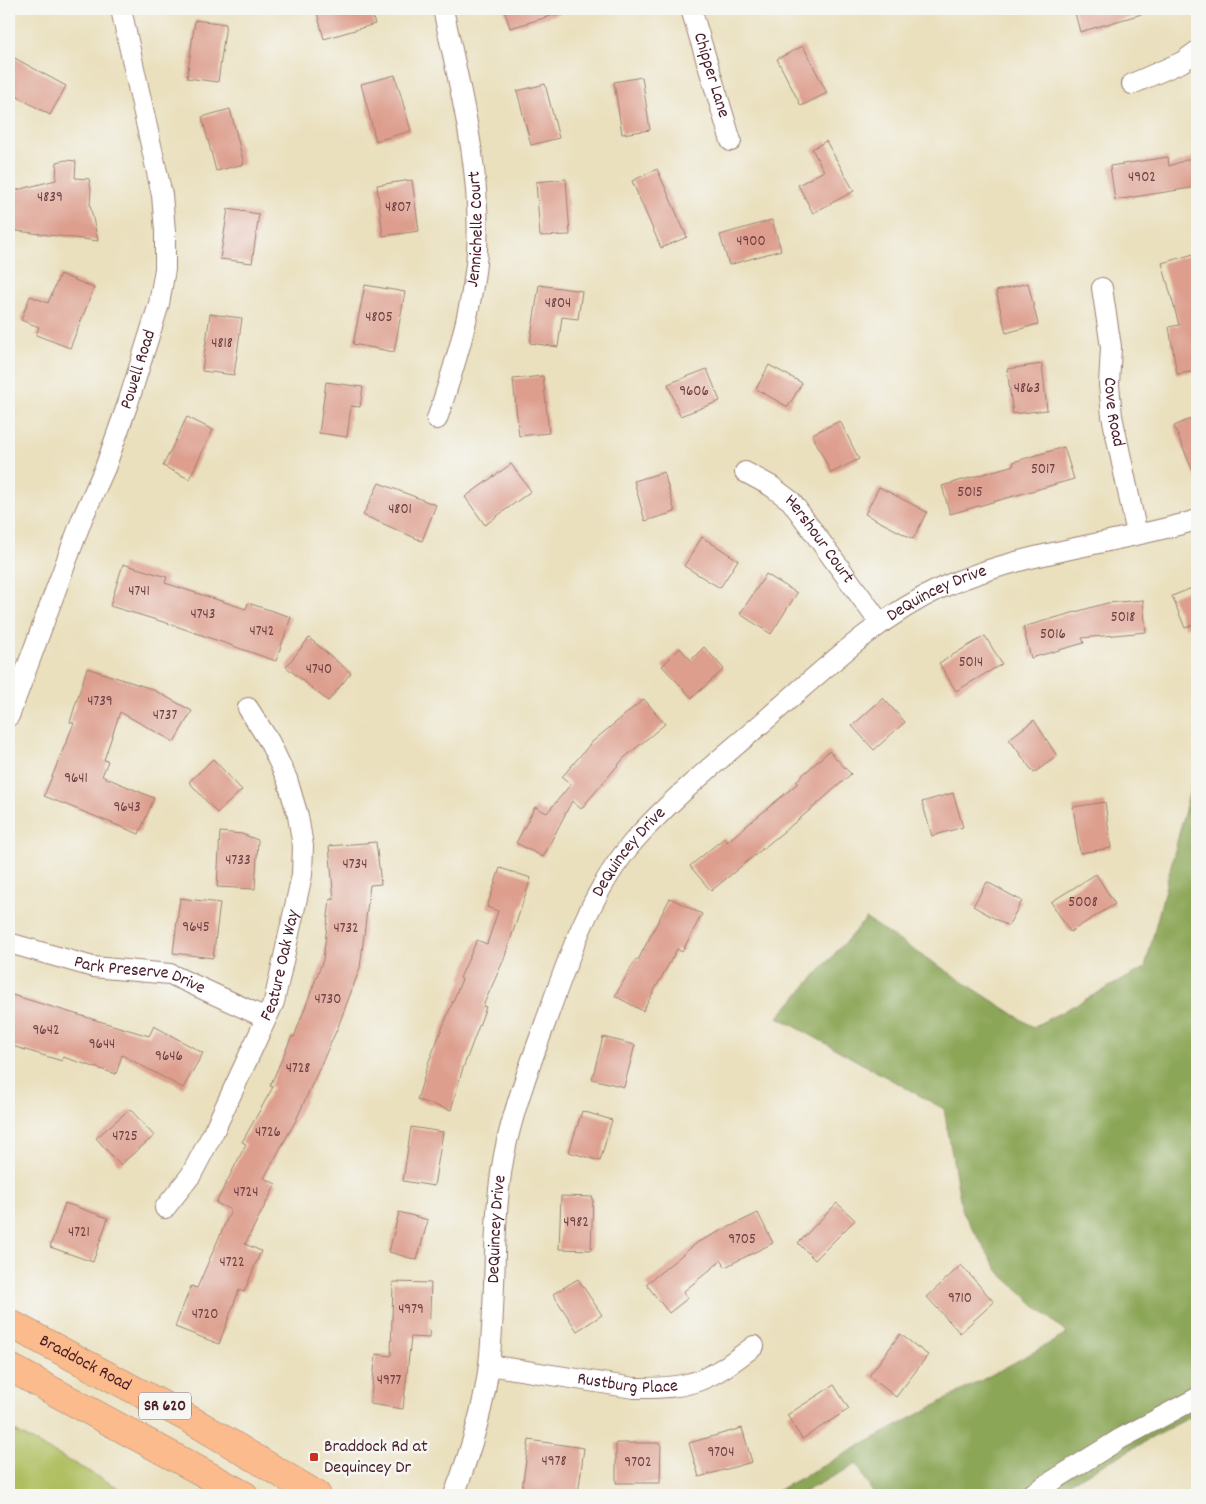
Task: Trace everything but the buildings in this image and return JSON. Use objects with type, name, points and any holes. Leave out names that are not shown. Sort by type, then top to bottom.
[{"type":"main road","name":"Braddock Road","points":[[9,1323],[193,1421],[317,1495]]},
{"type":"main road","name":"SR 620","points":[[9,1367],[244,1495]]},
{"type":"street","name":"Powell Road","points":[[9,712],[128,403],[156,312],[164,269],[165,231],[162,195],[121,9]]},
{"type":"street","name":"Jennichelle Court","points":[[437,419],[459,352],[470,303],[478,228],[472,153],[443,9]]},
{"type":"street","name":"Chipper Lane","points":[[691,9],[731,141]]},
{"type":"street","points":[[1132,84],[1182,62],[1197,51]]},
{"type":"street","name":"Cove Road","points":[[1102,288],[1110,347],[1112,416],[1137,534]]},
{"type":"street","name":"Hershour Court","points":[[745,472],[771,486],[791,501],[880,623]]},
{"type":"street","name":"DeQuincey Drive","points":[[454,1495],[476,1430],[489,1366],[497,1207],[507,1140],[526,1077],[573,945],[589,909],[608,876],[632,843],[663,811],[857,640],[880,623],[940,589],[966,578],[1003,566],[1197,520]]},
{"type":"street","name":"Feature Oak Way","points":[[165,1208],[191,1175],[274,1002],[296,913],[304,846],[298,816],[287,779],[269,741],[248,708]]},
{"type":"street","name":"Park Preserve Drive","points":[[9,943],[93,967],[170,974],[266,1018]]},
{"type":"street","name":"Rustburg Place","points":[[489,1366],[634,1388],[657,1389],[690,1385],[702,1380],[720,1372],[754,1346]]},
{"type":"street","points":[[1030,1495],[1120,1440],[1197,1398]]},
{"type":"green space","points":[[1197,763],[1197,1419],[1188,1418],[1048,1495],[1000,1495],[994,1491],[987,1495],[874,1495],[857,1464],[798,1495],[769,1495],[1067,1334],[999,1272],[962,1211],[944,1109],[778,1017],[866,919],[1033,1027],[1145,968]]},
{"type":"green space","points":[[9,1428],[132,1495],[9,1495]]},
{"type":"place","name":"Braddock Rd at Dequincey Dr","points":[[314,1457]]}]
